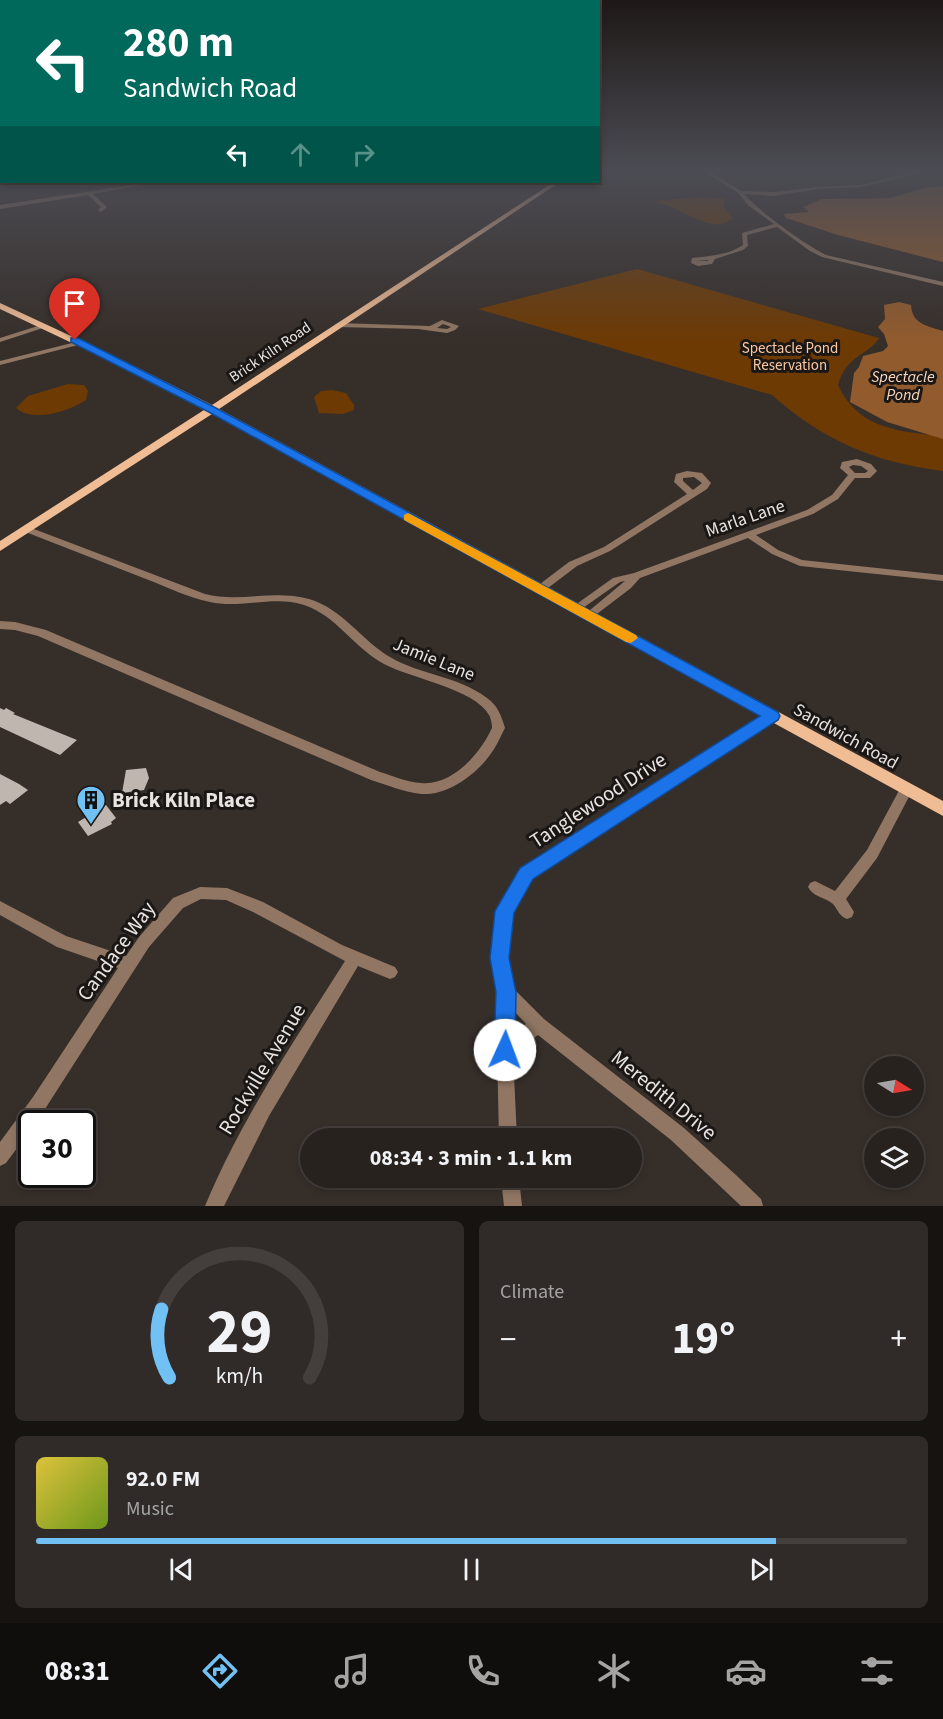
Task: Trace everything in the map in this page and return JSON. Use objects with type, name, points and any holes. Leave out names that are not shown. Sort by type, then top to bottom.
[{"type":"main road","name":"Brick Kiln Road","points":[[0,547],[486,228]]},
{"type":"main road","name":"Sandwich Road","points":[[0,306],[80,343],[211,409],[943,809]]},
{"type":"street","points":[[712,258],[741,249],[746,245],[744,234],[765,228]]},
{"type":"street","points":[[782,228],[824,256],[943,284]]},
{"type":"street","points":[[338,325],[432,328]]},
{"type":"street","points":[[0,340],[44,326]]},
{"type":"street","points":[[0,363],[80,343]]},
{"type":"street","name":"Marla Lane","points":[[576,608],[617,579],[636,576],[750,535],[823,505],[835,497],[853,475]]},
{"type":"street","points":[[540,589],[573,564],[615,544],[693,494]]},
{"type":"street","name":"Jamie Lane","points":[[0,625],[15,626],[42,633],[376,776],[415,789],[433,788],[465,772],[494,741],[499,727],[495,712],[481,698],[460,688],[399,668],[374,653],[332,615],[310,602],[289,597],[218,600],[26,529]]},
{"type":"street","points":[[750,535],[775,552],[800,563],[943,578]]},
{"type":"street","name":"Marla Lane","points":[[589,615],[627,586],[636,576]]},
{"type":"street","name":"Tanglewood Drive","points":[[508,1128],[506,992],[500,958],[505,911],[526,873],[772,716]]},
{"type":"street","points":[[837,899],[872,854],[907,789]]},
{"type":"street","points":[[815,887],[837,899],[847,912]]},
{"type":"street","name":"Candace Way","points":[[0,1157],[39,1103],[144,942],[178,903],[200,893],[226,894],[356,958],[390,972]]},
{"type":"street","points":[[0,908],[62,942],[129,964]]},
{"type":"street","name":"Rockville Avenue","points":[[214,1206],[244,1141],[274,1087],[356,958]]},
{"type":"street","name":"Meredith Drive","points":[[506,992],[538,1025],[616,1083],[719,1168],[754,1206]]},
{"type":"street","points":[[505,1050],[538,1025]]},
{"type":"street","points":[[511,1188],[513,1206]]},
{"type":"green space","name":"Spectacle Pond Reservation","points":[[637,269],[879,338],[869,349],[852,361],[838,385],[846,400],[857,411],[882,426],[911,433],[943,436],[943,471],[895,462],[851,447],[810,425],[772,395],[478,309]]},
{"type":"green space","points":[[68,384],[84,385],[88,391],[86,400],[51,414],[32,415],[16,408],[28,396]]},
{"type":"green space","points":[[332,390],[346,393],[354,405],[354,410],[343,414],[319,413],[314,397],[321,391]]},
{"type":"water","points":[[817,228],[943,228],[943,262]]},
{"type":"water","name":"Spectacle Pond","points":[[899,302],[911,305],[914,316],[921,323],[943,331],[943,439],[887,422],[850,402],[854,373],[863,356],[883,351],[888,346],[884,334],[878,327],[885,319],[884,305]]},
{"type":"building","points":[[0,708],[4,710],[6,708],[15,713],[13,714],[77,740],[60,755],[0,727]]},
{"type":"building","points":[[146,768],[149,778],[144,790],[122,793],[126,770]]},
{"type":"building","points":[[0,774],[28,790],[10,804],[6,801],[0,805]]},
{"type":"building","points":[[106,805],[116,818],[111,822],[112,824],[88,836],[78,822]]},
{"type":"slow traffic","points":[[408,517],[631,638]]},
{"type":"place","name":"Brick Kiln Place","points":[[91,826]]},
{"type":"route","points":[[75,340],[211,409],[772,716],[526,873],[505,911],[500,958],[506,992],[505,1050]]}]
